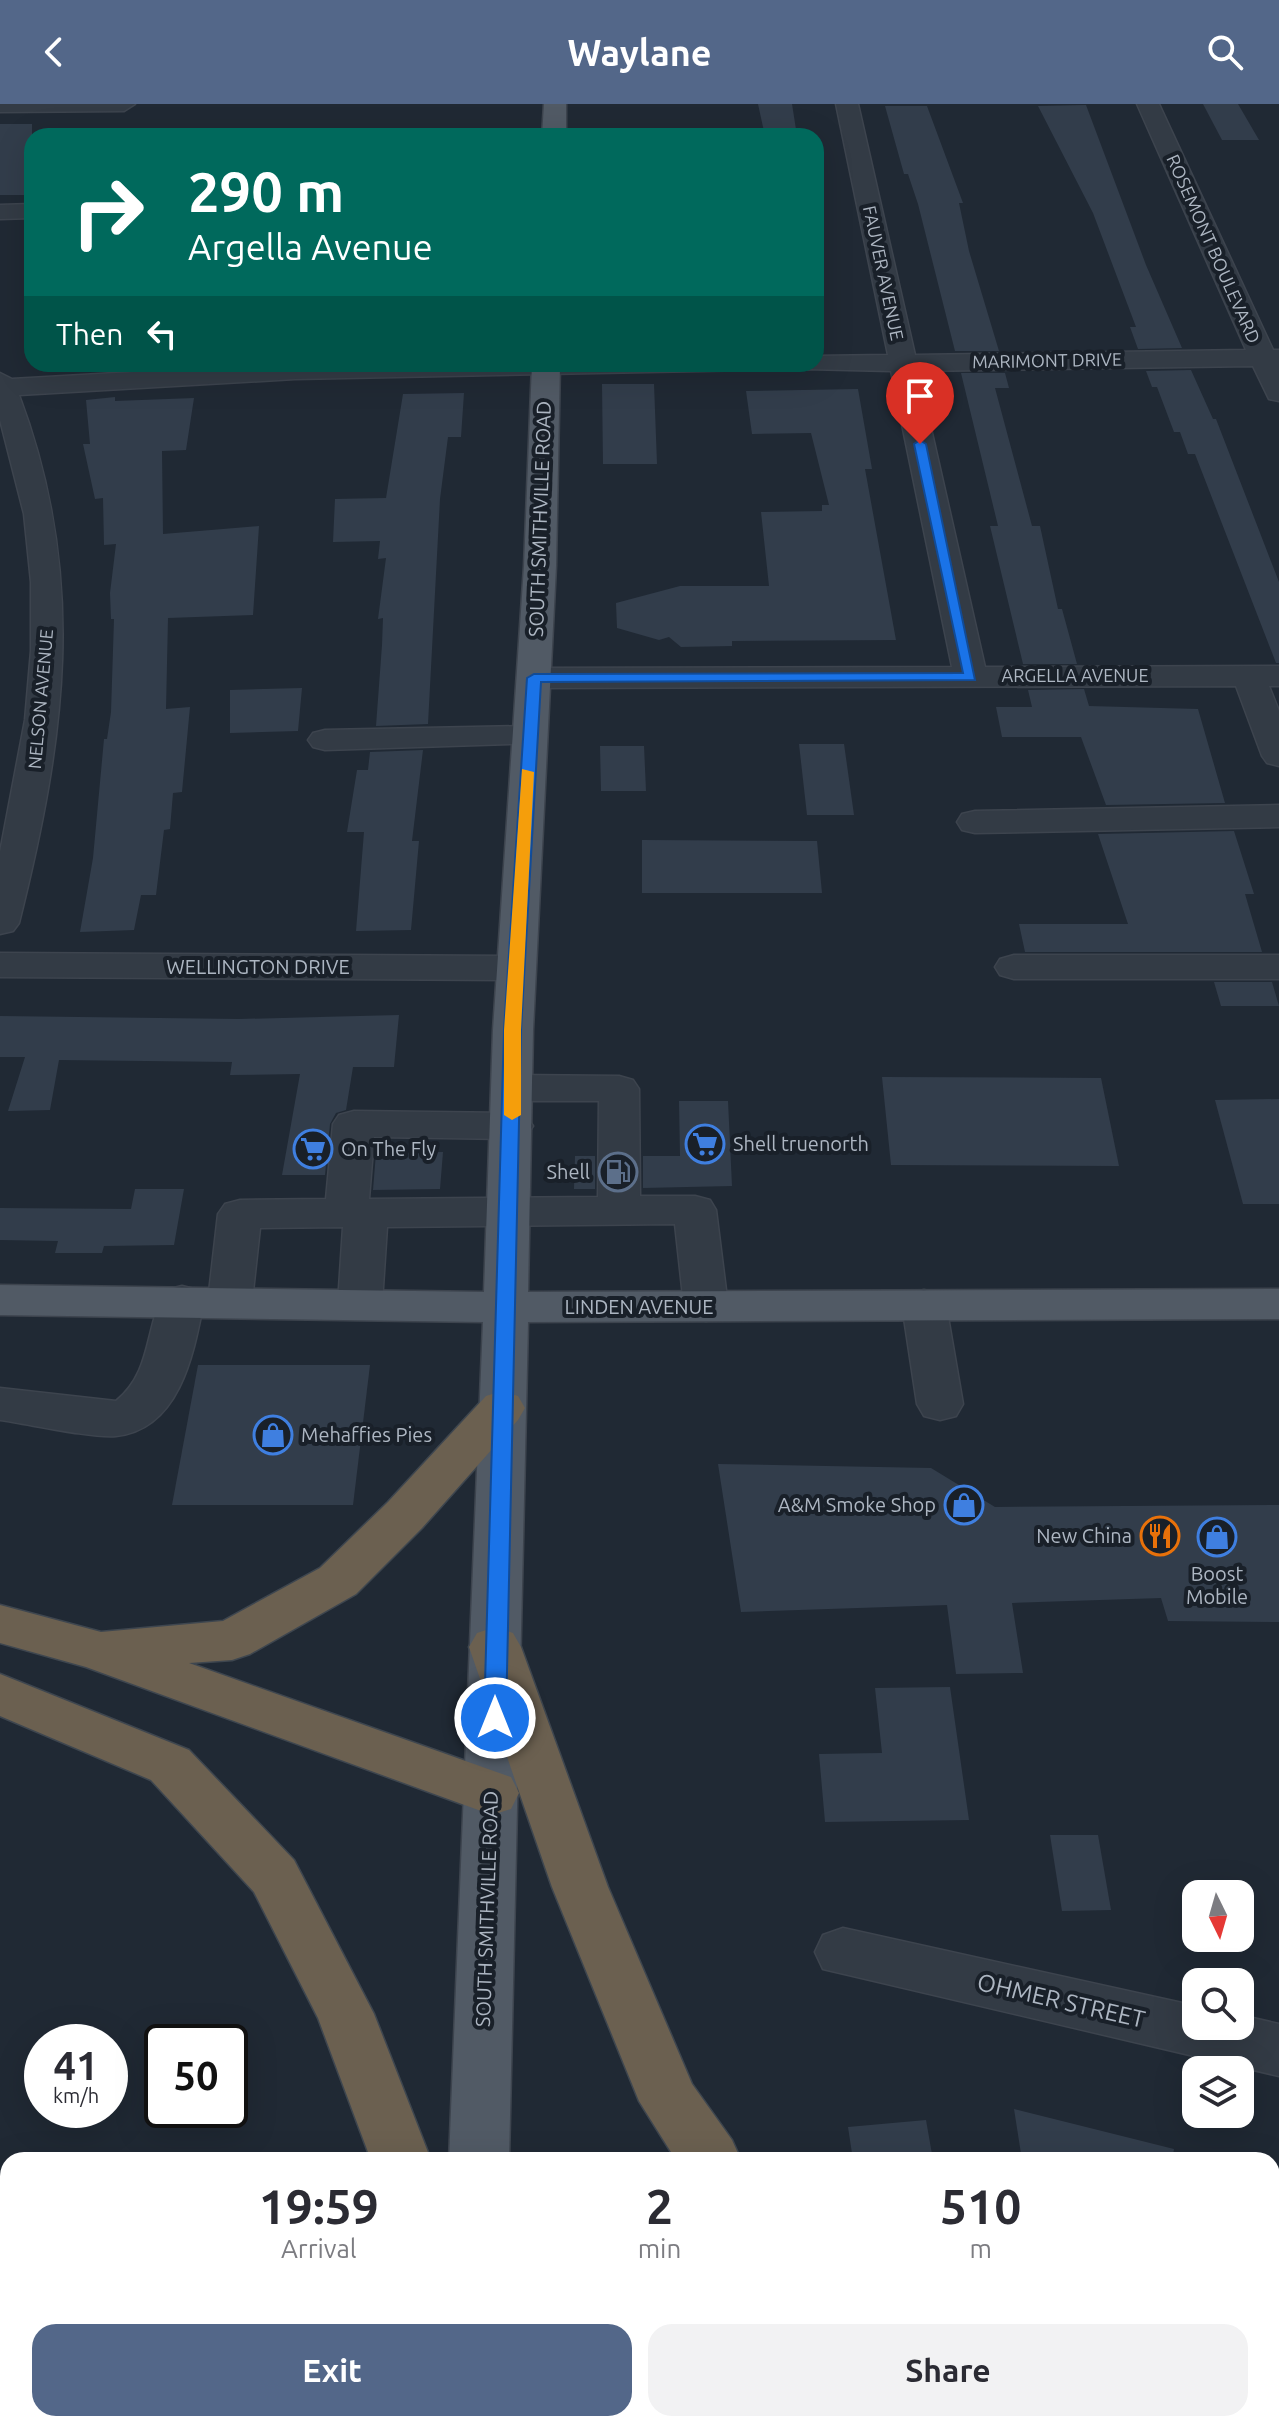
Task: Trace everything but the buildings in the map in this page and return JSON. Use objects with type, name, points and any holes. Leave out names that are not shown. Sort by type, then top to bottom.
[{"type":"highway","points":[[95,1650],[232,1640],[338,1581],[405,1515],[502,1408]]},
{"type":"highway","points":[[0,1624],[95,1650],[492,1793]]},
{"type":"highway","points":[[495,1647],[580,1887],[663,2087],[706,2152]]},
{"type":"highway","points":[[0,1694],[170,1765],[274,1876],[345,2014],[398,2152]]},
{"type":"main road","points":[[554,128],[555,104]]},
{"type":"main road","name":"SOUTH SMITHVILLE ROAD","points":[[479,2152],[516,968],[534,678],[546,372]]},
{"type":"main road","name":"LINDEN AVENUE","points":[[0,1300],[504,1307],[1279,1304]]},
{"type":"street","points":[[0,105],[124,104]]},
{"type":"street","name":"FAUVER AVENUE","points":[[847,104],[971,677]]},
{"type":"street","name":"ROSEMONT BOULEVARD","points":[[1148,104],[1271,358],[1279,393]]},
{"type":"street","points":[[0,212],[24,211]]},
{"type":"street","name":"MARIMONT DRIVE","points":[[824,364],[1271,358]]},
{"type":"street","points":[[1,385],[274,372]]},
{"type":"street","name":"NELSON AVENUE","points":[[0,923],[30,804],[40,744],[49,650],[39,511],[1,385]]},
{"type":"street","points":[[1264,676],[1279,756]]},
{"type":"street","name":"ARGELLA AVENUE","points":[[534,678],[1264,676]]},
{"type":"street","points":[[325,740],[529,736]]},
{"type":"street","points":[[975,822],[1279,816]]},
{"type":"street","name":"WELLINGTON DRIVE","points":[[0,965],[516,968]]},
{"type":"street","points":[[1014,967],[1279,967]]},
{"type":"street","points":[[360,1303],[354,1124],[513,1107],[619,1089],[619,1212]]},
{"type":"street","points":[[230,1301],[240,1214],[695,1210],[706,1306]]},
{"type":"street","points":[[0,1404],[116,1419],[132,1415],[145,1405],[157,1387],[170,1354],[182,1301]]},
{"type":"street","points":[[924,1305],[940,1404]]},
{"type":"street","name":"OHMER STREET","points":[[843,1952],[1279,2050]]},
{"type":"slow traffic","points":[[512,1115],[513,1030],[527,772]]},
{"type":"place","name":"Shell truenorth","points":[[705,1144]]},
{"type":"place","name":"On The Fly","points":[[313,1149]]},
{"type":"place","name":"Shell","points":[[618,1172]]},
{"type":"place","name":"Mehaffies Pies","points":[[273,1435]]},
{"type":"place","name":"A&M Smoke Shop","points":[[964,1505]]},
{"type":"place","name":"New China","points":[[1160,1536]]},
{"type":"place","name":"Boost Mobile","points":[[1217,1537]]},
{"type":"route","points":[[495,1718],[513,1030],[534,678],[971,677],[920,444]]}]
